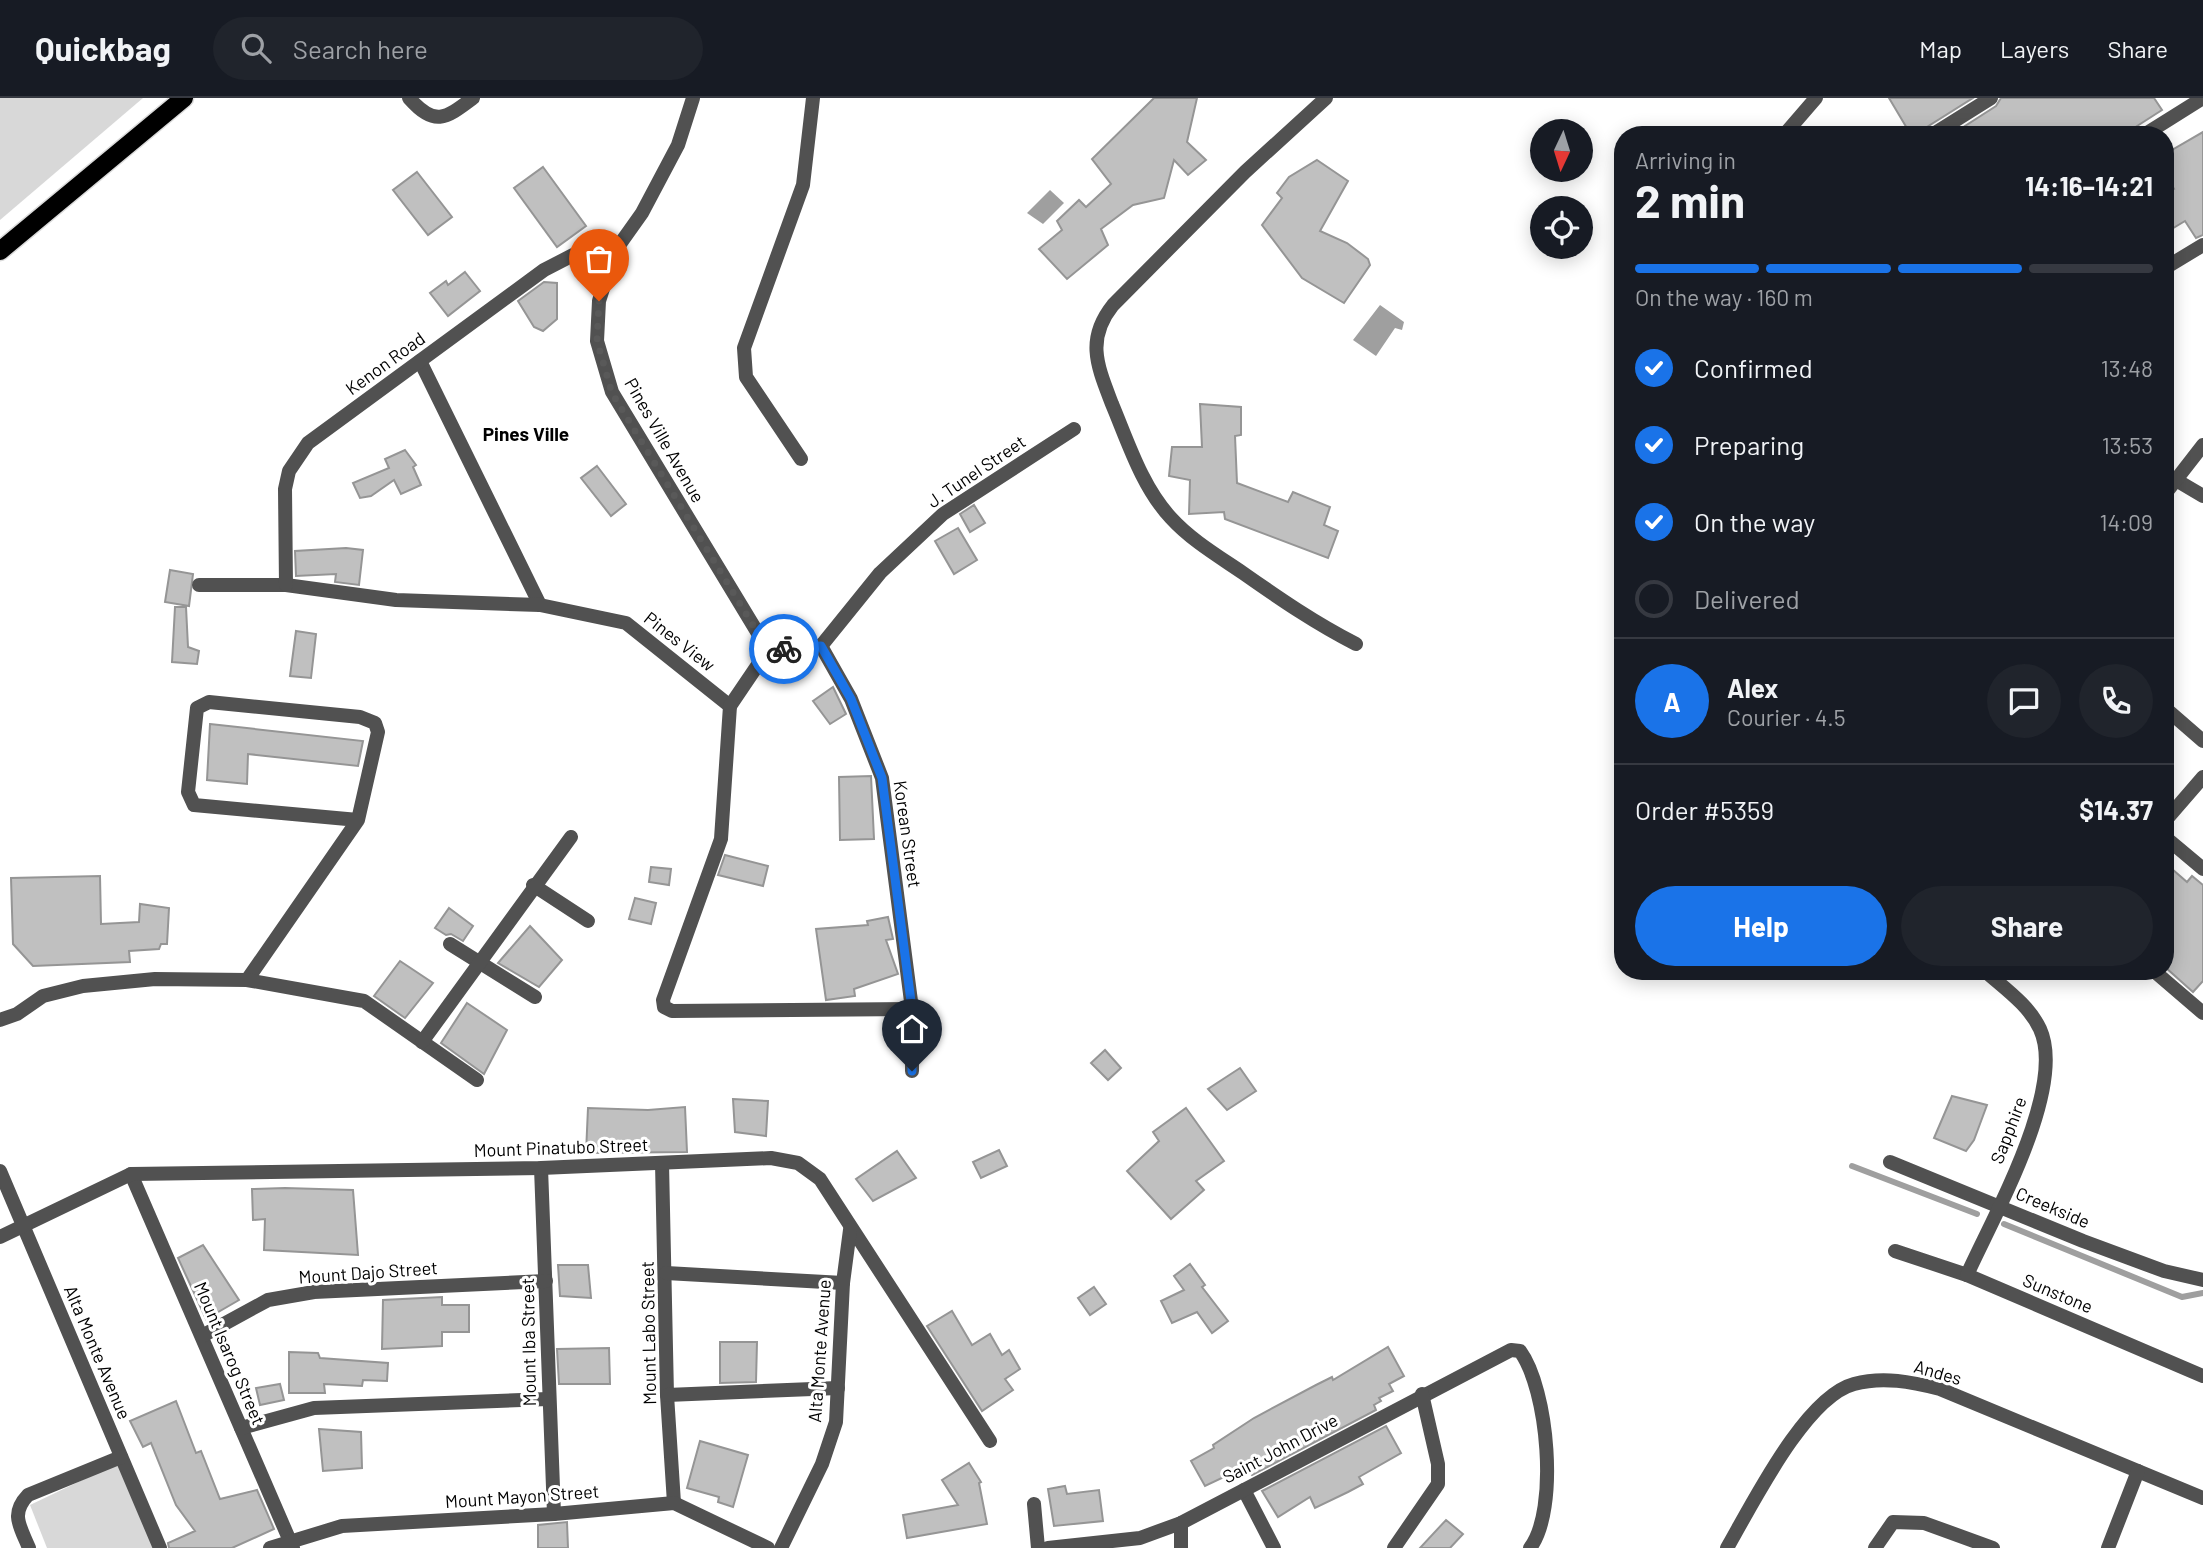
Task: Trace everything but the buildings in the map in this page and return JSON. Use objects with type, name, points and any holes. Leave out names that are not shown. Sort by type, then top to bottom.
[{"type":"main road","points":[[0,251],[81,180],[184,98]]},
{"type":"street","points":[[409,98],[424,114],[435,119],[452,114],[473,98]]},
{"type":"street","name":"Pines Ville Avenue","points":[[693,98],[678,145],[642,213],[615,251],[599,301],[597,341],[612,393],[768,650]]},
{"type":"street","points":[[800,459],[746,377],[744,348],[803,185],[813,98]]},
{"type":"street","points":[[1326,98],[1245,173],[1113,305],[1100,321],[1096,341],[1097,366],[1139,467],[1170,517],[1199,544],[1305,618],[1356,644]]},
{"type":"street","points":[[1792,126],[1816,98]]},
{"type":"street","points":[[1947,126],[1992,98]]},
{"type":"street","points":[[2158,126],[2203,98]]},
{"type":"street","points":[[2174,263],[2203,245]]},
{"type":"street","name":"Kenon Road","points":[[286,585],[285,489],[289,471],[308,443],[544,270],[573,255],[615,251]]},
{"type":"street","points":[[420,361],[540,605]]},
{"type":"street","name":"J. Tunel Street","points":[[821,646],[880,573],[943,514],[1074,429]]},
{"type":"street","points":[[2174,483],[2203,445]]},
{"type":"street","points":[[2176,480],[2203,496]]},
{"type":"street","name":"Pines View","points":[[199,585],[286,585],[396,600],[540,605],[626,623],[730,706]]},
{"type":"street","points":[[821,646],[768,650],[730,706],[721,839],[663,1000],[664,1007],[672,1011],[912,1009]]},
{"type":"street","name":"Korean Street","points":[[821,646],[851,699],[882,778],[912,1009],[912,1071]]},
{"type":"street","points":[[247,981],[358,820],[378,732],[375,723],[360,717],[209,702],[197,708],[188,792],[194,805],[358,820]]},
{"type":"street","points":[[2174,716],[2203,741]]},
{"type":"street","points":[[2174,811],[2203,777]]},
{"type":"street","points":[[422,1042],[533,885],[571,837]]},
{"type":"street","points":[[2174,845],[2203,869]]},
{"type":"street","points":[[533,885],[588,921]]},
{"type":"street","points":[[450,944],[535,996]]},
{"type":"street","points":[[0,1020],[17,1014],[43,996],[83,986],[155,979],[247,981],[364,1001],[477,1080]]},
{"type":"street","name":"Sapphire","points":[[1967,1275],[2038,1114],[2046,1053],[2032,1016],[1994,980]]},
{"type":"street","points":[[2164,980],[2203,1013]]},
{"type":"street","name":"Mount Pinatubo Street","points":[[0,1237],[131,1174],[541,1168],[771,1158],[798,1163],[820,1180],[850,1230],[990,1441]]},
{"type":"street","name":"Creekside","points":[[1890,1162],[2164,1271],[2203,1280]]},
{"type":"street","name":"Mount Labo Street","points":[[662,1163],[667,1395],[674,1503]]},
{"type":"street","name":"Mount Iba Street","points":[[541,1168],[554,1514]]},
{"type":"street","name":"Alta Monte Avenue","points":[[0,1171],[160,1548]]},
{"type":"street","name":"Mount Isarog Street","points":[[131,1174],[291,1544]]},
{"type":"street","name":"Alta Monte Avenue","points":[[781,1548],[822,1464],[836,1422],[843,1283],[850,1230]]},
{"type":"street","name":"Sunstone","points":[[1895,1251],[1967,1275],[2202,1372]]},
{"type":"street","points":[[666,1273],[843,1283]]},
{"type":"street","name":"Mount Dajo Street","points":[[202,1336],[268,1300],[314,1292],[546,1281]]},
{"type":"street","name":"Saint John Drive","points":[[1048,1548],[1140,1543],[1511,1350],[1520,1351],[1527,1361],[1545,1428],[1548,1498],[1540,1535],[1530,1548]]},
{"type":"street","name":"Andes","points":[[1727,1548],[1765,1483],[1810,1415],[1832,1396],[1853,1384],[1887,1380],[1940,1389],[2203,1498]]},
{"type":"street","points":[[667,1395],[838,1388]]},
{"type":"street","points":[[1394,1548],[1438,1484],[1438,1464],[1422,1394]]},
{"type":"street","points":[[240,1428],[314,1408],[548,1399]]},
{"type":"street","points":[[29,1548],[16,1516],[18,1505],[28,1495],[121,1457]]},
{"type":"street","points":[[2108,1548],[2138,1471]]},
{"type":"street","points":[[1244,1490],[1274,1548]]},
{"type":"street","points":[[674,1503],[768,1548]]},
{"type":"street","name":"Mount Mayon Street","points":[[270,1548],[291,1544],[341,1527],[554,1514],[674,1503]]},
{"type":"street","points":[[1034,1504],[1038,1548]]},
{"type":"street","points":[[1875,1548],[1893,1522],[1924,1523],[1993,1548]]},
{"type":"street","points":[[1181,1523],[1181,1548]]},
{"type":"shaded area","points":[[0,98],[143,98],[0,220]]},
{"type":"shaded area","points":[[1050,190],[1064,203],[1043,224],[1027,213]]},
{"type":"shaded area","points":[[1380,305],[1404,322],[1402,330],[1395,328],[1376,356],[1353,340]]},
{"type":"shaded area","points":[[118,1463],[156,1548],[47,1548],[30,1505]]},
{"type":"waterway","points":[[1852,1166],[1977,1214]]},
{"type":"waterway","points":[[2004,1224],[2182,1297],[2203,1293]]},
{"type":"way so far","points":[[599,301],[597,341],[612,393],[768,650],[784,649]]},
{"type":"district","name":"Pines Ville","points":[[526,433]]},
{"type":"route","points":[[784,649],[821,646],[851,699],[882,778],[912,1009],[912,1071]]}]
